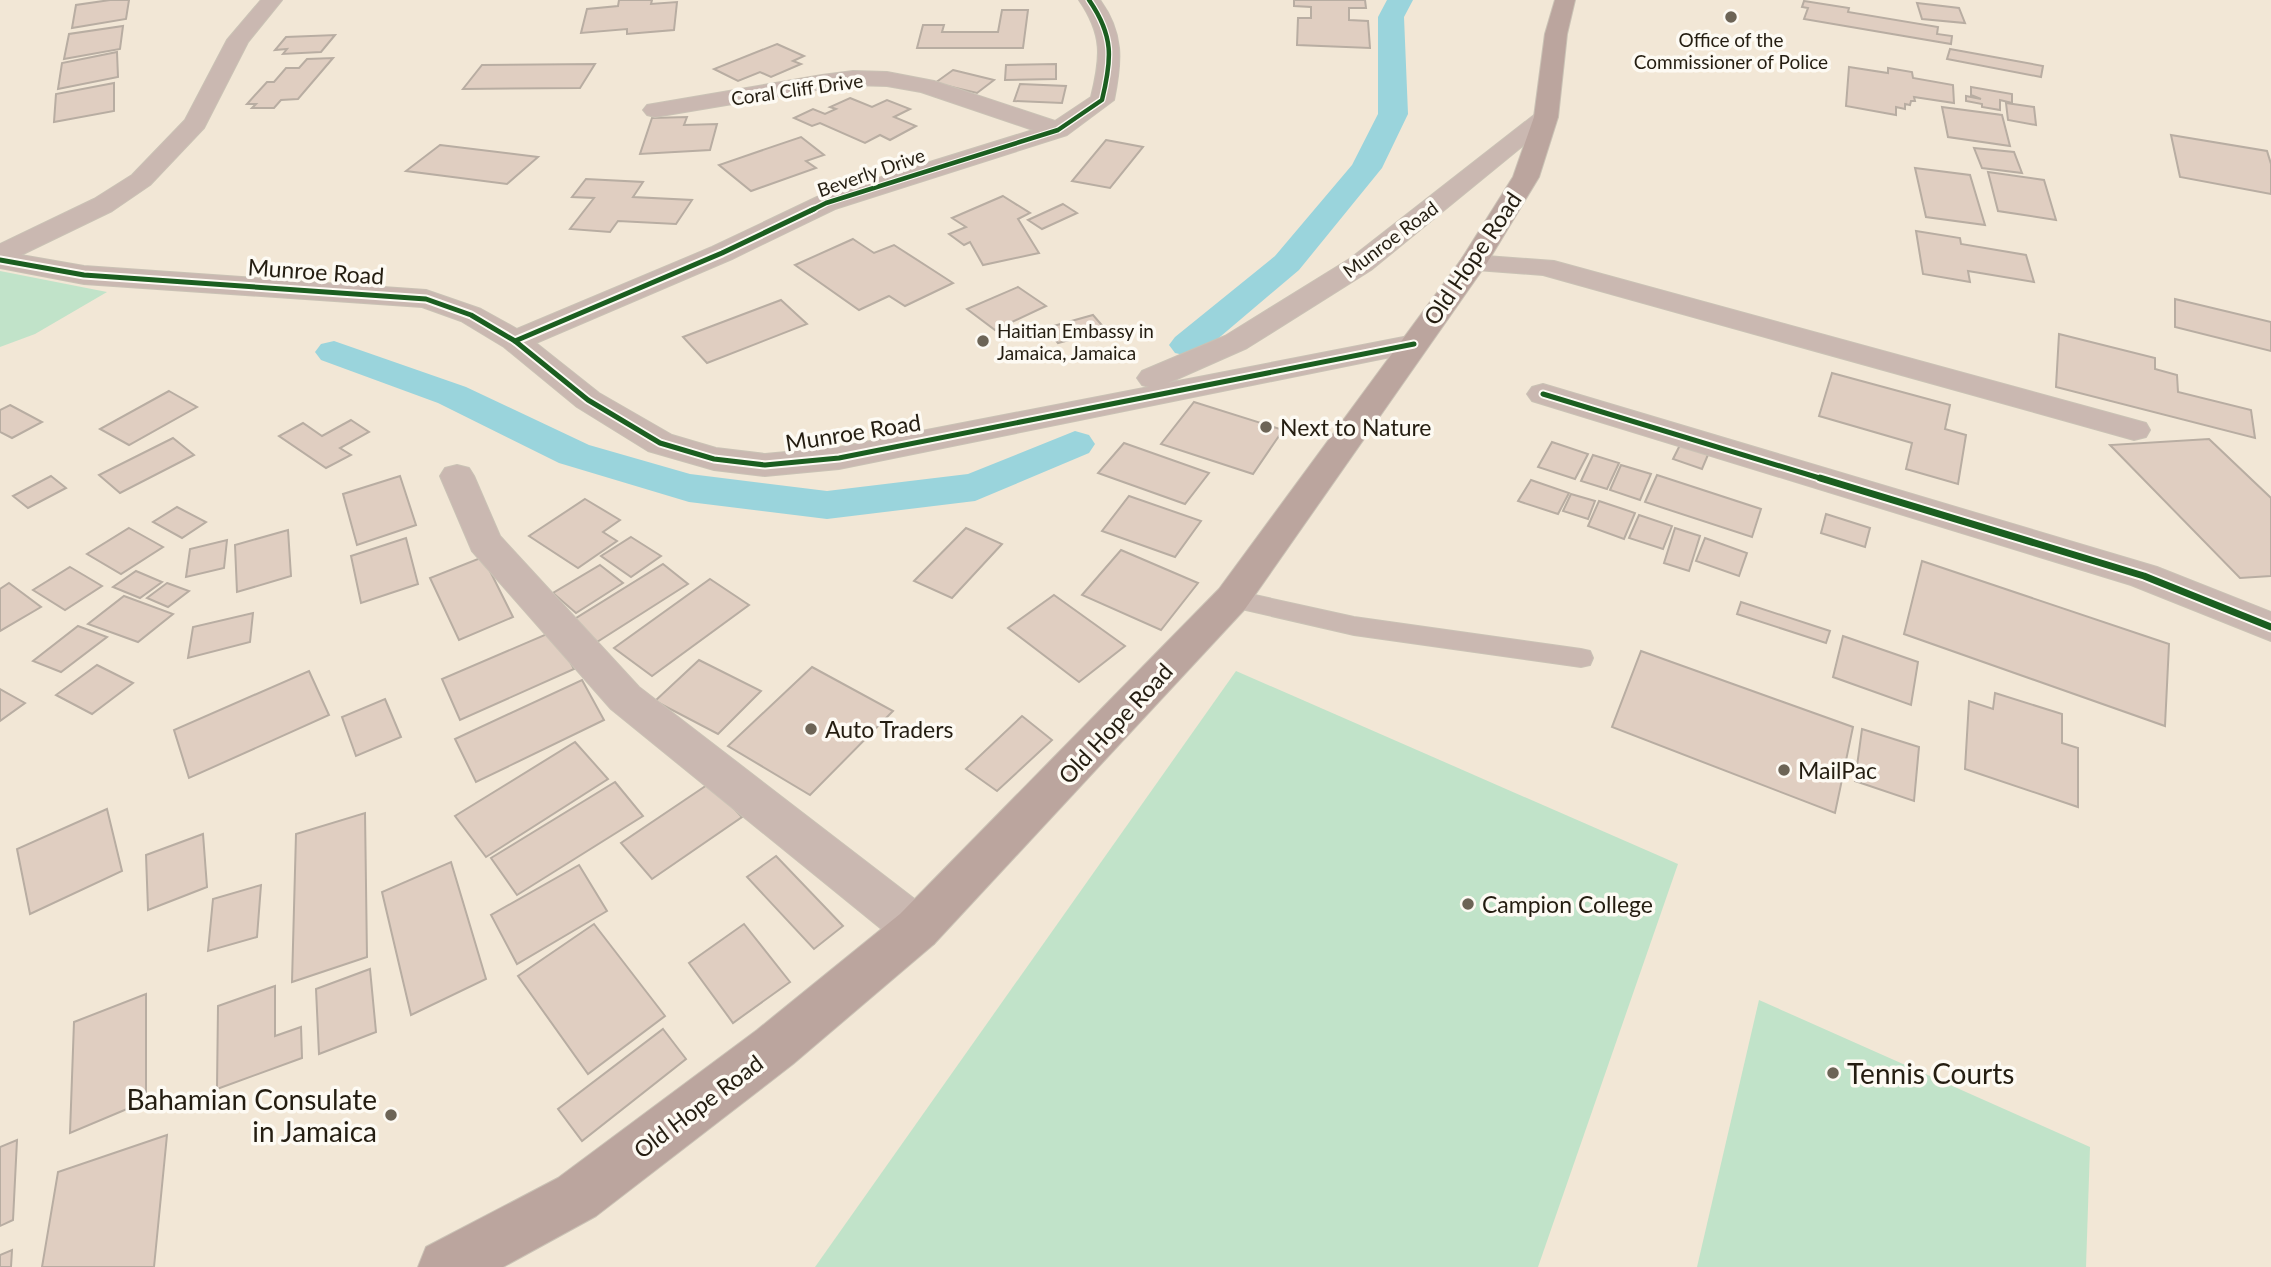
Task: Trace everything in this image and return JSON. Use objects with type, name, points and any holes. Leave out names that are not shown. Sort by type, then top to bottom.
[{"type":"main road","name":"Old Hope Road","points":[[446,1267],[577,1197],[775,1047],[917,929],[1232,599],[1473,263],[1526,177],[1546,117],[1556,34],[1565,0]]},
{"type":"street","points":[[0,255],[103,205],[141,180],[195,123],[238,40],[272,0]]},
{"type":"street","name":"Beverly Drive","points":[[515,341],[722,253],[826,203],[1058,130],[1101,100],[1108,76],[1111,49],[1104,20],[1089,0]]},
{"type":"street","name":"Coral Cliff Drive","points":[[655,110],[822,82],[853,78],[887,79],[926,86],[1058,130]]},
{"type":"street","name":"Munroe Road","points":[[1071,413],[1236,342],[1350,271],[1546,117]]},
{"type":"street","name":"Munroe Road","points":[[0,260],[84,275],[426,299],[471,316],[515,341],[589,400],[660,443],[714,459],[765,465],[839,458],[1414,344]]},
{"type":"street","points":[[1473,263],[1544,267],[2134,430]]},
{"type":"street","points":[[1543,394],[2144,576],[2271,627]]},
{"type":"street","points":[[457,476],[485,542],[625,698],[756,805],[917,929]]},
{"type":"lane","points":[[1232,599],[1354,626],[1581,658]]},
{"type":"green space","points":[[0,271],[107,292],[35,334],[0,347]]},
{"type":"green space","points":[[1236,671],[1678,864],[1538,1267],[815,1267]]},
{"type":"green space","name":"Tennis Courts","points":[[1759,1000],[2090,1147],[2086,1267],[1697,1267]]},
{"type":"building","points":[[129,0],[126,19],[72,28],[76,5]]},
{"type":"building","points":[[619,0],[652,0],[651,4],[677,2],[674,30],[627,34],[627,29],[581,33],[587,9],[618,6]]},
{"type":"building","points":[[1294,0],[1365,0],[1366,8],[1349,8],[1349,20],[1368,21],[1370,48],[1297,45],[1298,18],[1311,18],[1311,7],[1294,6]]},
{"type":"building","points":[[1804,1],[1849,8],[1848,12],[1938,27],[1937,34],[1952,36],[1951,44],[1804,19],[1808,8],[1802,7]]},
{"type":"building","points":[[1917,3],[1959,8],[1965,23],[1922,19]]},
{"type":"building","points":[[1002,10],[1028,10],[1023,48],[917,48],[923,25],[944,25],[942,32],[998,32]]},
{"type":"building","points":[[123,26],[120,49],[64,59],[69,34]]},
{"type":"building","points":[[335,35],[321,52],[283,54],[287,49],[275,50],[286,37]]},
{"type":"building","points":[[777,44],[804,56],[793,61],[801,64],[771,77],[760,72],[738,81],[714,69]]},
{"type":"building","points":[[1950,49],[2043,66],[2041,77],[1947,59]]},
{"type":"building","points":[[117,52],[118,77],[58,89],[62,63]]},
{"type":"building","points":[[333,58],[298,99],[281,100],[274,108],[252,108],[256,104],[247,104],[267,82],[274,82],[286,68],[299,68],[307,59]]},
{"type":"building","points":[[595,64],[580,88],[463,89],[482,65]]},
{"type":"building","points":[[1056,64],[1056,79],[1005,80],[1006,65]]},
{"type":"building","points":[[1849,67],[1888,73],[1888,68],[1912,72],[1913,78],[1953,85],[1954,103],[1914,97],[1915,101],[1911,101],[1910,105],[1905,104],[1905,109],[1896,107],[1896,115],[1846,106]]},
{"type":"building","points":[[953,70],[994,80],[977,93],[935,83]]},
{"type":"building","points":[[114,83],[114,111],[54,122],[56,94]]},
{"type":"building","points":[[1020,84],[1066,86],[1062,103],[1014,101]]},
{"type":"building","points":[[1971,87],[2012,94],[2012,103],[2000,100],[2000,110],[1966,101],[1966,96],[1981,99],[1971,95]]},
{"type":"building","points":[[850,98],[872,107],[887,100],[910,109],[894,117],[916,126],[890,140],[880,135],[865,143],[820,123],[812,126],[794,118],[813,109],[825,114],[836,109],[830,107]]},
{"type":"building","points":[[2006,103],[2034,107],[2036,125],[2008,120]]},
{"type":"building","points":[[1942,107],[2002,115],[2010,146],[1948,137]]},
{"type":"building","points":[[687,117],[684,125],[717,124],[710,150],[640,154],[652,118]]},
{"type":"building","points":[[2171,135],[2267,151],[2271,164],[2271,194],[2180,177]]},
{"type":"building","points":[[801,137],[824,155],[806,161],[816,168],[751,191],[719,165]]},
{"type":"building","points":[[1106,140],[1143,147],[1110,188],[1072,181]]},
{"type":"building","points":[[440,145],[538,157],[507,184],[406,171]]},
{"type":"building","points":[[1974,148],[2014,152],[2022,173],[1982,168]]},
{"type":"building","points":[[1915,168],[1970,175],[1985,225],[1926,217]]},
{"type":"building","points":[[1988,172],[2044,180],[2056,220],[1998,211]]},
{"type":"building","points":[[586,179],[643,182],[633,197],[692,200],[676,224],[618,221],[610,232],[570,229],[594,198],[572,197]]},
{"type":"building","points":[[1003,196],[1030,213],[1018,219],[1039,253],[983,265],[970,242],[964,245],[949,234],[966,227],[952,218]]},
{"type":"building","points":[[1063,204],[1077,213],[1042,229],[1028,220]]},
{"type":"building","points":[[1916,231],[1960,238],[1961,244],[2026,255],[2034,282],[1968,271],[1970,282],[1923,274]]},
{"type":"building","points":[[853,239],[874,253],[894,245],[953,283],[905,306],[889,296],[859,310],[795,265]]},
{"type":"building","points":[[1018,287],[1046,306],[995,330],[967,309]]},
{"type":"building","points":[[2175,299],[2271,322],[2271,351],[2175,327]]},
{"type":"building","points":[[781,300],[807,324],[707,363],[683,337]]},
{"type":"building","points":[[1093,315],[1106,330],[1058,343],[1046,328]]},
{"type":"building","points":[[2059,334],[2155,358],[2155,369],[2177,375],[2178,392],[2251,410],[2255,438],[2056,387]]},
{"type":"building","points":[[1832,373],[1950,405],[1945,429],[1966,435],[1958,484],[1906,469],[1912,443],[1819,416]]},
{"type":"building","points":[[169,391],[197,407],[129,445],[100,429]]},
{"type":"building","points":[[1194,402],[1283,430],[1253,474],[1161,444]]},
{"type":"building","points":[[10,405],[42,422],[12,438],[0,432],[0,410]]},
{"type":"building","points":[[351,420],[369,432],[340,448],[351,455],[326,468],[279,436],[303,423],[322,436]]},
{"type":"building","points":[[173,438],[194,455],[120,493],[99,475]]},
{"type":"building","points":[[2209,439],[2271,498],[2271,576],[2240,578],[2110,445]]},
{"type":"building","points":[[1682,441],[1710,450],[1702,469],[1673,459]]},
{"type":"building","points":[[1552,442],[1588,454],[1575,479],[1538,467]]},
{"type":"building","points":[[1124,443],[1209,473],[1185,504],[1098,473]]},
{"type":"building","points":[[1593,455],[1619,463],[1607,489],[1581,481]]},
{"type":"building","points":[[1621,465],[1651,474],[1640,500],[1610,490]]},
{"type":"building","points":[[1657,475],[1761,509],[1752,537],[1645,502]]},
{"type":"building","points":[[51,476],[66,488],[28,508],[13,496]]},
{"type":"building","points":[[400,476],[416,525],[357,545],[343,494]]},
{"type":"building","points":[[1531,480],[1569,493],[1558,514],[1518,501]]},
{"type":"building","points":[[1571,494],[1595,501],[1588,519],[1563,511]]},
{"type":"building","points":[[1129,496],[1201,521],[1175,557],[1102,531]]},
{"type":"building","points":[[585,499],[620,520],[603,532],[617,541],[578,568],[529,536]]},
{"type":"building","points":[[1599,501],[1635,513],[1624,539],[1588,526]]},
{"type":"building","points":[[177,507],[206,522],[182,538],[153,522]]},
{"type":"building","points":[[1826,514],[1870,528],[1865,547],[1821,533]]},
{"type":"building","points":[[1639,515],[1672,526],[1663,549],[1629,538]]},
{"type":"building","points":[[129,528],[163,547],[121,574],[87,554]]},
{"type":"building","points":[[966,528],[1002,544],[952,598],[914,581]]},
{"type":"building","points":[[1675,528],[1700,536],[1689,571],[1664,563]]},
{"type":"building","points":[[288,530],[291,576],[237,592],[235,545]]},
{"type":"building","points":[[631,537],[661,556],[631,577],[601,556]]},
{"type":"building","points":[[406,538],[418,584],[361,603],[351,556]]},
{"type":"building","points":[[1705,538],[1747,553],[1739,576],[1696,561]]},
{"type":"building","points":[[227,540],[224,568],[186,577],[190,549]]},
{"type":"building","points":[[1121,550],[1198,583],[1161,630],[1082,595]]},
{"type":"building","points":[[483,557],[513,617],[459,640],[430,578]]},
{"type":"building","points":[[1922,561],[2169,644],[2165,726],[1904,634]]},
{"type":"building","points":[[663,564],[688,584],[597,642],[573,620]]},
{"type":"building","points":[[600,565],[623,583],[576,613],[553,593]]},
{"type":"building","points":[[70,567],[102,586],[65,610],[33,590]]},
{"type":"building","points":[[136,571],[162,582],[140,598],[113,587]]},
{"type":"building","points":[[710,579],[749,605],[652,676],[614,648]]},
{"type":"building","points":[[9,583],[41,607],[0,631],[0,589]]},
{"type":"building","points":[[167,583],[189,591],[168,607],[147,598]]},
{"type":"building","points":[[1054,595],[1125,646],[1079,682],[1008,628]]},
{"type":"building","points":[[124,596],[173,614],[138,642],[88,624]]},
{"type":"building","points":[[1741,602],[1830,631],[1826,643],[1737,614]]},
{"type":"building","points":[[253,613],[250,642],[188,658],[193,627]]},
{"type":"building","points":[[78,626],[107,637],[61,672],[33,661]]},
{"type":"building","points":[[554,631],[574,669],[460,720],[442,679]]},
{"type":"building","points":[[1843,636],[1918,662],[1911,705],[1833,677]]},
{"type":"building","name":"MailPac","points":[[1641,651],[1853,727],[1835,813],[1612,727]]},
{"type":"building","points":[[699,660],[761,691],[718,734],[655,701]]},
{"type":"building","points":[[97,665],[133,683],[92,714],[56,695]]},
{"type":"building","name":"Auto Traders","points":[[812,667],[893,711],[810,795],[728,746]]},
{"type":"building","points":[[309,671],[329,715],[189,778],[174,730]]},
{"type":"building","points":[[582,680],[604,720],[476,782],[455,739]]},
{"type":"building","points":[[0,689],[25,703],[0,721]]},
{"type":"building","points":[[1995,693],[2062,714],[2062,743],[2078,748],[2078,807],[1965,769],[1969,701],[1993,709]]},
{"type":"building","points":[[385,699],[401,737],[356,756],[342,717]]},
{"type":"building","points":[[1022,716],[1052,740],[997,791],[966,769]]},
{"type":"building","points":[[1862,729],[1919,747],[1914,801],[1855,781]]},
{"type":"building","points":[[575,742],[608,779],[486,857],[455,816]]},
{"type":"building","points":[[615,782],[643,816],[517,895],[491,858]]},
{"type":"building","points":[[710,783],[742,817],[652,879],[621,843]]},
{"type":"building","points":[[107,809],[122,871],[30,914],[17,849]]},
{"type":"building","points":[[365,813],[367,957],[292,982],[296,834]]},
{"type":"building","points":[[203,834],[207,887],[148,910],[146,855]]},
{"type":"building","points":[[776,856],[843,926],[814,949],[747,877]]},
{"type":"building","points":[[451,862],[486,979],[411,1015],[382,892]]},
{"type":"building","points":[[579,865],[607,911],[517,964],[491,915]]},
{"type":"building","points":[[261,885],[257,937],[208,951],[213,899]]},
{"type":"building","points":[[594,924],[665,1016],[588,1074],[518,976]]},
{"type":"building","points":[[744,924],[790,982],[733,1023],[689,963]]},
{"type":"building","points":[[370,969],[376,1032],[319,1054],[316,989]]},
{"type":"building","points":[[275,986],[275,1036],[301,1027],[302,1058],[217,1089],[218,1006]]},
{"type":"building","points":[[146,994],[146,1101],[70,1133],[74,1022]]},
{"type":"building","points":[[663,1029],[686,1059],[582,1141],[558,1109]]},
{"type":"building","points":[[167,1135],[154,1267],[42,1267],[58,1172]]},
{"type":"building","points":[[17,1140],[13,1220],[0,1226],[0,1147]]},
{"type":"building","points":[[12,1250],[11,1267],[0,1267],[0,1255]]},
{"type":"waterway","points":[[1188,345],[1287,263],[1366,168],[1393,114],[1391,17],[1400,0]]},
{"type":"waterway","points":[[334,352],[452,395],[574,454],[689,488],[827,505],[975,487],[1075,444]]},
{"type":"cycle path","points":[[515,341],[722,253],[826,203],[1058,130],[1102,100],[1110,48],[1104,25],[1089,0]]},
{"type":"cycle path","points":[[0,260],[84,275],[426,299],[471,315],[515,341],[588,400],[660,443],[714,459],[765,465],[839,458],[1414,344]]},
{"type":"cycle path","points":[[1543,394],[2144,576],[2271,627]]},
{"type":"place","name":"Office of the Commissioner of Police","points":[[1731,17]]},
{"type":"place","name":"Haitian Embassy in Jamaica, Jamaica","points":[[983,341]]},
{"type":"place","name":"Next to Nature","points":[[1266,427]]},
{"type":"place","name":"Auto Traders","points":[[811,729]]},
{"type":"place","name":"MailPac","points":[[1784,770]]},
{"type":"place","name":"Campion College","points":[[1468,904]]},
{"type":"place","name":"Tennis Courts","points":[[1833,1073]]},
{"type":"place","name":"Bahamian Consulate in Jamaica","points":[[391,1115]]}]
